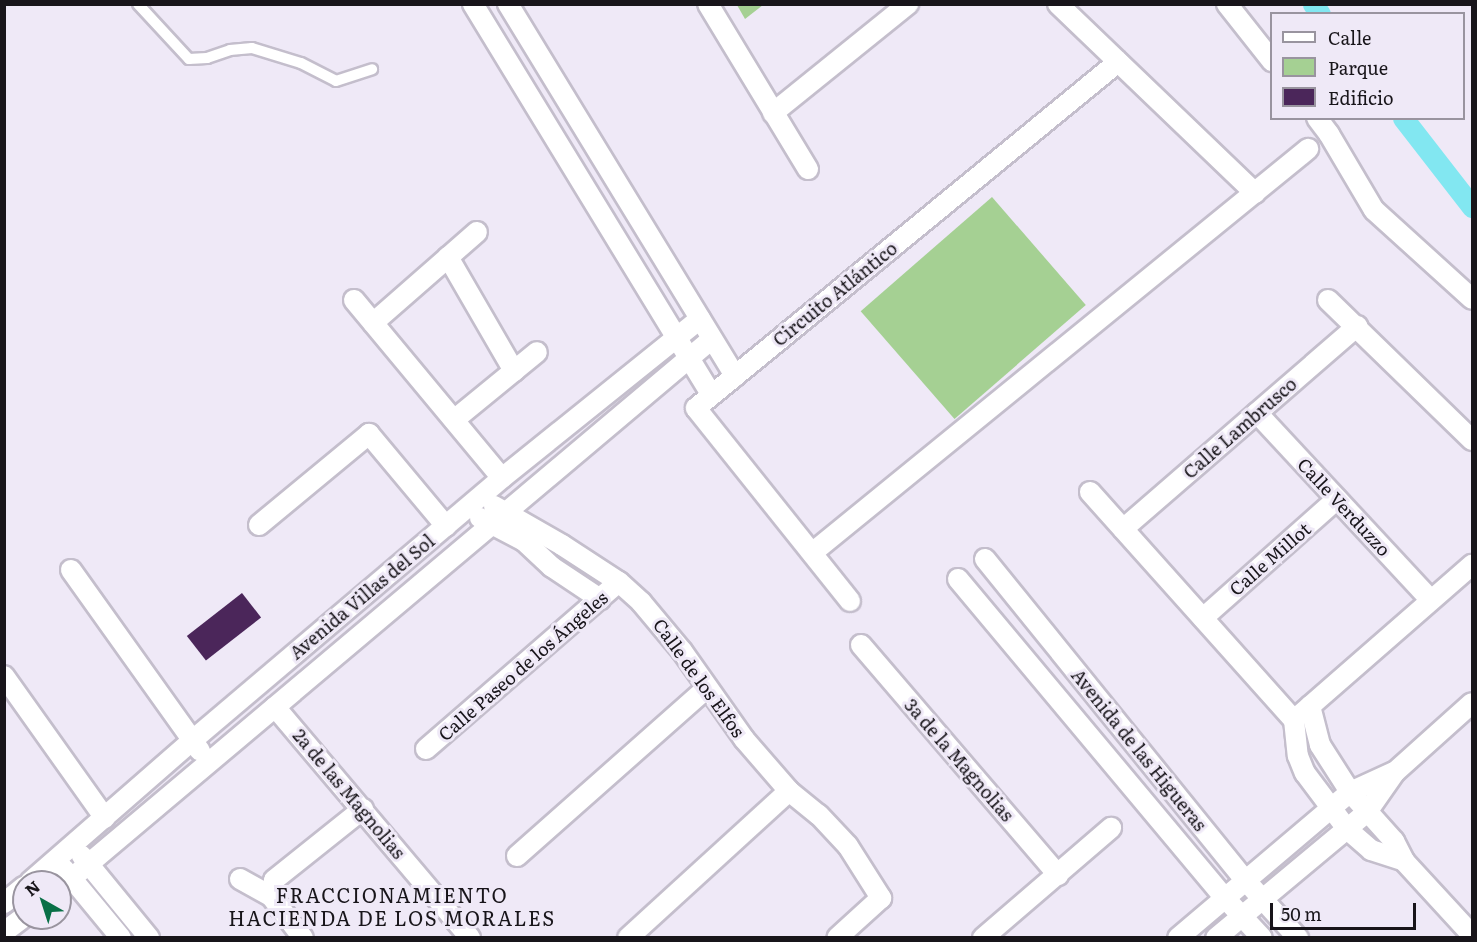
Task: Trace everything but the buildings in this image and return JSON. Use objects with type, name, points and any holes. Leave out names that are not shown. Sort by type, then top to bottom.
[{"type":"street","points":[[473,4],[712,395]]},
{"type":"street","points":[[508,4],[735,376]]},
{"type":"street","points":[[708,4],[808,169]]},
{"type":"street","points":[[773,113],[908,4]]},
{"type":"street","points":[[1058,4],[1255,193]]},
{"type":"street","points":[[1227,4],[1270,58]]},
{"type":"street","points":[[498,45],[524,30]]},
{"type":"street","name":"Circuito Atlántico","points":[[850,601],[696,408],[1118,62]]},
{"type":"street","points":[[1318,120],[1374,210],[1473,299]]},
{"type":"street","points":[[812,553],[1308,149]]},
{"type":"street","points":[[373,322],[477,232]]},
{"type":"street","points":[[448,257],[514,370]]},
{"type":"street","points":[[354,300],[502,478]]},
{"type":"street","points":[[1328,300],[1473,440]]},
{"type":"street","name":"Avenida Villas del Sol","points":[[45,870],[193,740],[502,478],[700,319]]},
{"type":"street","name":"Calle Lambrusco","points":[[1123,529],[1357,326]]},
{"type":"street","name":"Avenida Villas del Sol","points":[[72,878],[712,339]]},
{"type":"street","points":[[454,420],[537,352]]},
{"type":"street","name":"Calle Verduzzo","points":[[1257,413],[1431,600]]},
{"type":"street","points":[[259,525],[369,434],[446,526]]},
{"type":"street","points":[[1090,492],[1294,720],[1298,756],[1305,773],[1347,828],[1371,850],[1404,861]]},
{"type":"street","name":"Calle de los Elfos","points":[[481,497],[497,518],[552,567],[600,599]]},
{"type":"street","name":"Calle Millot","points":[[1203,618],[1337,500]]},
{"type":"street","name":"Calle de los Elfos","points":[[465,510],[543,533],[619,582],[657,620],[682,651],[706,689],[744,739],[789,791],[819,815],[848,846],[881,898],[837,938]]},
{"type":"street","name":"Avenida de las Higueras","points":[[985,559],[1245,880],[1298,938]]},
{"type":"street","points":[[1294,720],[1473,564]]},
{"type":"street","points":[[71,570],[208,762]]},
{"type":"street","name":"Avenida de las Higueras","points":[[958,579],[1225,898],[1262,938]]},
{"type":"street","name":"Calle Paseo de los Ángeles","points":[[426,749],[619,582]]},
{"type":"street","name":"3a de la Magnolias","points":[[861,645],[1058,875]]},
{"type":"street","points":[[1048,687],[1071,666]]},
{"type":"street","points":[[4,676],[105,818]]},
{"type":"street","points":[[517,856],[706,689]]},
{"type":"street","points":[[1216,938],[1367,812],[1395,772],[1473,703]]},
{"type":"street","name":"2a de las Magnolias","points":[[275,706],[470,938]]},
{"type":"street","points":[[1310,706],[1320,745],[1350,792],[1394,841],[1404,861],[1473,935]]},
{"type":"street","points":[[1178,938],[1350,792],[1395,772]]},
{"type":"street","points":[[628,938],[789,791]]},
{"type":"street","points":[[271,896],[274,880],[363,809]]},
{"type":"street","points":[[983,938],[1111,828]]},
{"type":"street","points":[[73,845],[149,938]]},
{"type":"street","points":[[57,860],[61,870]]},
{"type":"street","points":[[240,879],[271,896],[303,938]]},
{"type":"street","points":[[72,889],[121,938]]},
{"type":"lane","points":[[138,4],[189,58],[207,58],[230,50],[252,48],[301,63],[336,81],[372,69]]},
{"type":"green space","points":[[737,5],[763,5],[745,19]]},
{"type":"green space","points":[[992,197],[1086,305],[954,419],[861,311]]},
{"type":"waterway","points":[[1313,4],[1319,12]]},
{"type":"waterway","points":[[1405,120],[1472,207]]},
{"type":"district","name":"FRACCIONAMIENTO HACIENDA DE LOS MORALES","points":[[392,906]]}]
